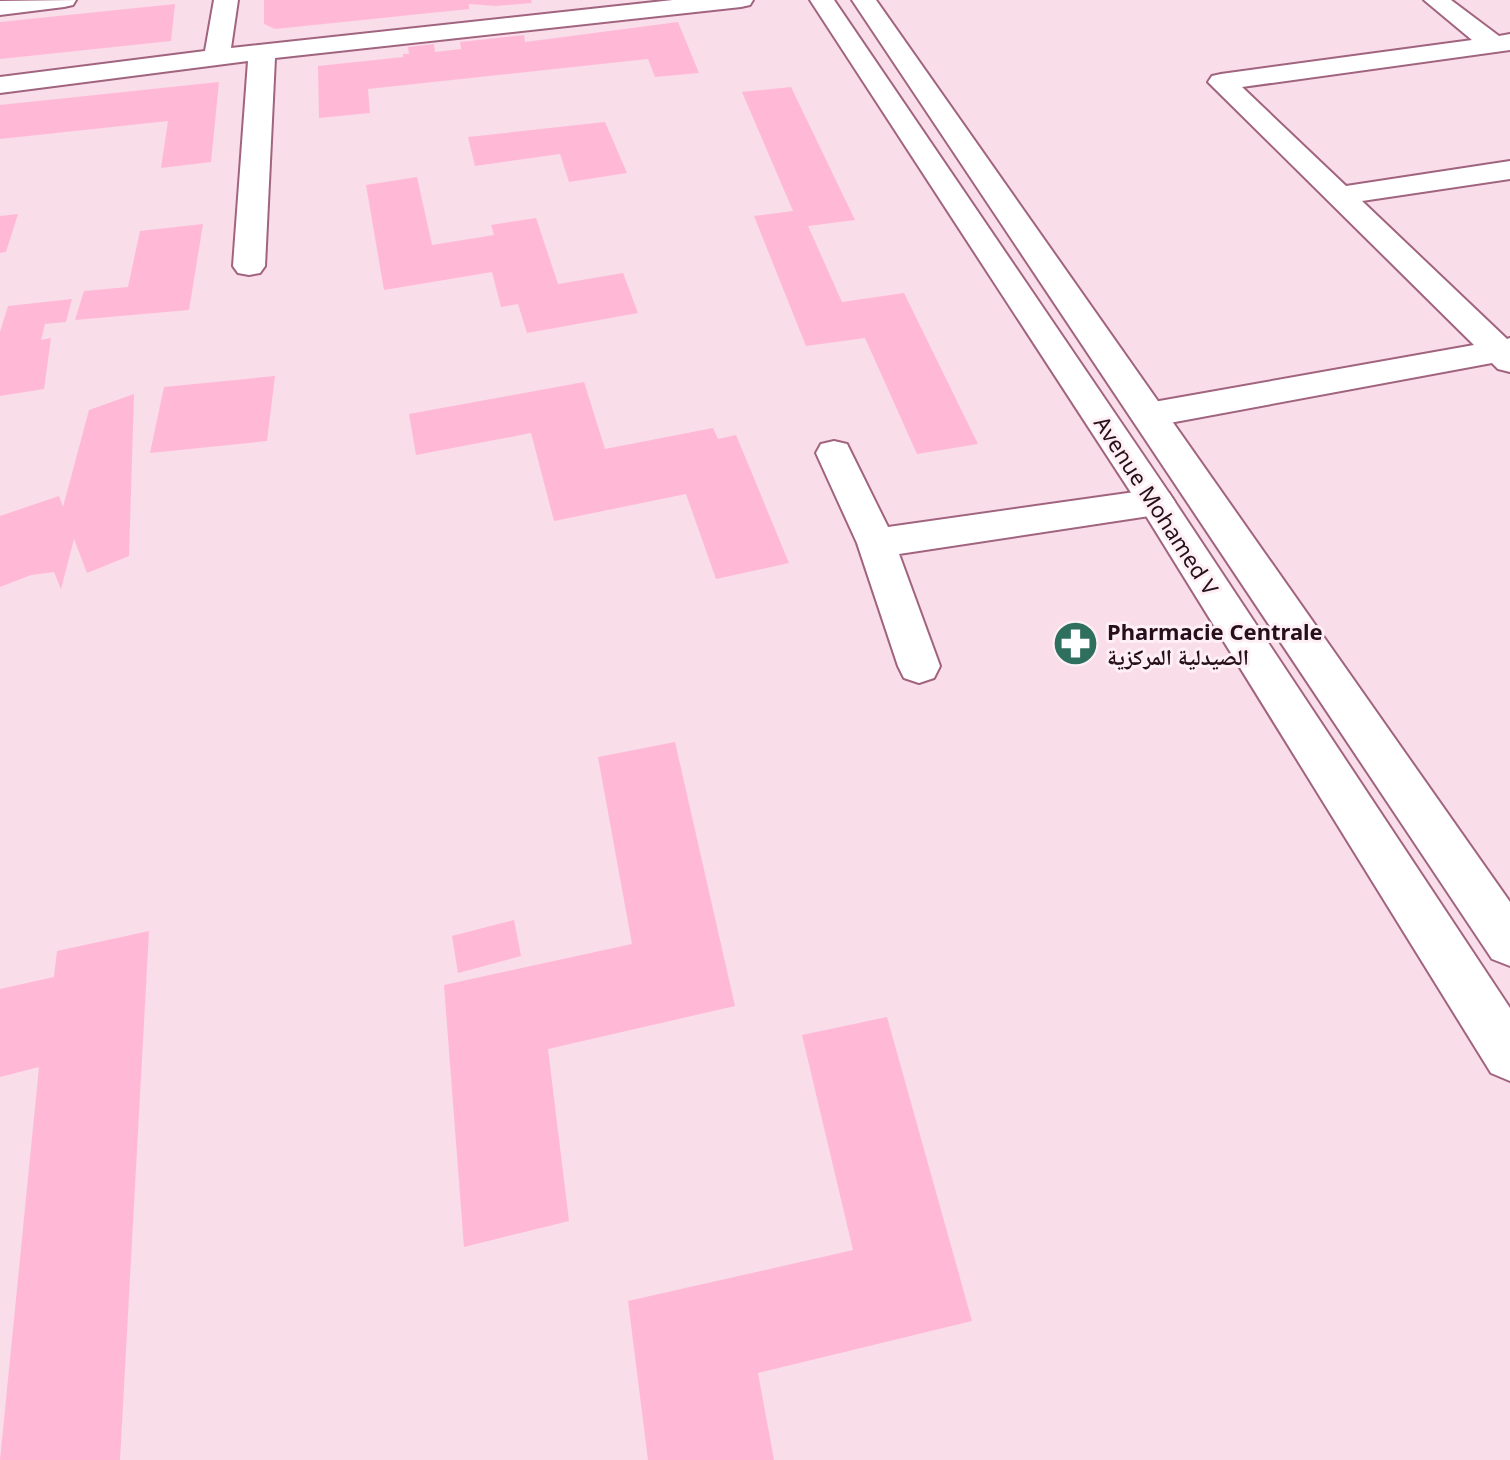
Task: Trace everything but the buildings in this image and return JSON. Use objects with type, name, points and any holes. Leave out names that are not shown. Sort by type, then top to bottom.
[{"type":"street","points":[[0,8],[64,0]]},
{"type":"street","points":[[217,58],[226,0]]},
{"type":"street","points":[[0,85],[262,52],[741,0]]},
{"type":"street","name":"Avenue Mohamed V","points":[[822,0],[1156,502],[1510,1055]]},
{"type":"street","name":"Avenue Mohamed V","points":[[864,0],[1510,943]]},
{"type":"street","points":[[1436,0],[1505,37]]},
{"type":"street","points":[[1475,0],[1505,37]]},
{"type":"street","points":[[1505,37],[1221,82],[1507,354]]},
{"type":"street","points":[[249,266],[262,52]]},
{"type":"street","points":[[1339,196],[1510,170]]},
{"type":"street","points":[[1148,415],[1507,354]]},
{"type":"street","points":[[834,453],[876,543],[919,666]]},
{"type":"street","points":[[876,543],[1156,502]]},
{"type":"place","name":"Pharmacie Centrale الصيدلية المركزية","points":[[1076,644]]}]
